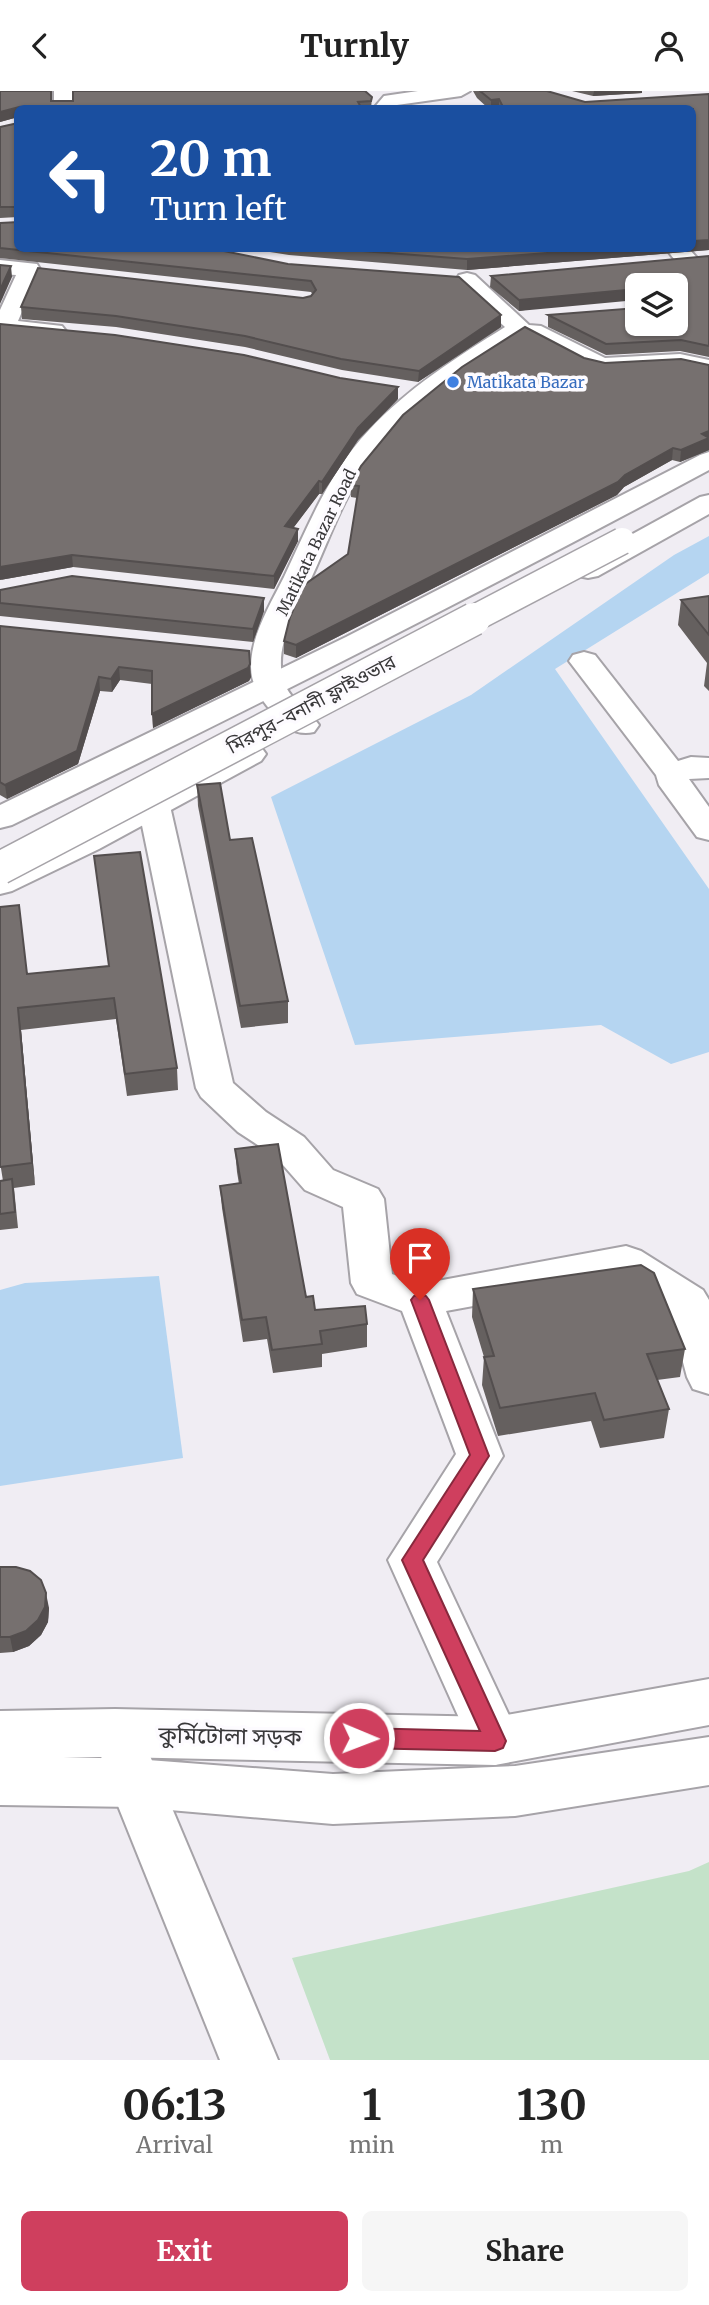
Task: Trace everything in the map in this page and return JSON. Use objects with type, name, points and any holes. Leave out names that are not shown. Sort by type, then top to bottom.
[{"type":"main road","points":[[387,105],[391,100],[461,91]]},
{"type":"main road","points":[[0,267],[55,272]]},
{"type":"main road","points":[[29,269],[4,327],[79,334]]},
{"type":"main road","name":"Matikata Bazar Road","points":[[471,279],[534,323],[457,379],[394,437],[354,489],[299,600],[278,684],[253,653],[272,601],[358,458],[450,371],[520,328],[481,295],[471,279]]},
{"type":"main road","points":[[534,323],[592,362],[605,365],[680,361],[709,367]]},
{"type":"main road","points":[[388,387],[424,393]]},
{"type":"main road","points":[[0,818],[278,684],[520,562],[709,460]]},
{"type":"main road","points":[[617,535],[709,477]]},
{"type":"main road","points":[[617,535],[709,493]]},
{"type":"main road","points":[[0,884],[155,806],[709,503]]},
{"type":"main road","name":"মিরপুর-বনানী ফ্লাইওভার","points":[[0,847],[617,535]]},
{"type":"main road","name":"মিরপুর-বনানী ফ্লাইওভার","points":[[0,868],[617,535]]},
{"type":"main road","points":[[584,661],[672,774],[675,785],[709,830]]},
{"type":"main road","points":[[278,684],[303,725]]},
{"type":"main road","points":[[672,774],[691,767],[709,768]]},
{"type":"main road","points":[[155,806],[215,1088],[252,1122],[290,1147],[319,1180],[363,1199],[372,1283],[420,1300],[626,1262],[688,1301],[709,1377]]},
{"type":"main road","points":[[420,1300],[480,1456],[412,1560],[495,1741]]},
{"type":"main road","name":"কুর্মিটোলা সড়ক","points":[[0,1735],[115,1733],[495,1741],[709,1703]]},
{"type":"main road","points":[[115,1733],[249,2060]]},
{"type":"main road","points":[[0,1781],[135,1783],[333,1799],[514,1791],[709,1761]]},
{"type":"green space","points":[[709,1862],[709,2060],[330,2060],[292,1958],[689,1871]]},
{"type":"water","points":[[709,536],[709,573],[555,669],[709,889],[709,1052],[671,1064],[601,1025],[355,1045],[271,797],[471,695],[674,555]]},
{"type":"water","points":[[159,1276],[183,1458],[0,1486],[0,1290],[25,1283]]},
{"type":"building","points":[[0,91],[51,91],[51,101],[73,101],[73,91],[365,91],[372,97],[371,101],[358,102],[360,105],[14,105],[14,108],[0,112]]},
{"type":"building","points":[[480,91],[547,91],[585,102],[709,94],[709,240],[696,241],[696,105],[502,105],[499,99],[491,100]]},
{"type":"building","points":[[14,124],[14,207],[0,207],[0,127]]},
{"type":"building","points":[[14,222],[14,249],[0,248],[0,223]]},
{"type":"building","points":[[38,252],[229,252],[288,264],[459,277],[501,315],[419,371],[341,359],[245,336],[116,316],[21,307],[38,268],[303,298],[311,296],[316,290],[311,281]]},
{"type":"building","points":[[375,252],[560,252],[467,259]]},
{"type":"building","points":[[709,256],[709,346],[681,340],[606,344],[548,315],[625,309],[625,336],[688,336],[688,273],[625,273],[625,290],[519,300],[491,276]]},
{"type":"building","points":[[0,265],[11,266],[0,290]]},
{"type":"building","points":[[0,324],[115,335],[244,355],[340,378],[398,387],[358,428],[322,482],[319,481],[285,526],[298,529],[274,576],[72,555],[0,567]]},
{"type":"building","points":[[525,327],[584,358],[605,363],[681,359],[709,365],[709,431],[702,434],[709,438],[681,450],[673,448],[625,475],[618,482],[296,645],[284,641],[290,617],[304,585],[348,554],[359,486],[351,485],[361,466],[403,415],[462,367]]},
{"type":"building","points":[[72,576],[264,598],[253,629],[0,603],[0,590]]},
{"type":"building","points":[[709,596],[709,635],[681,600]]},
{"type":"building","points":[[0,626],[249,651],[250,664],[248,668],[152,714],[152,671],[119,667],[111,679],[99,677],[77,751],[5,785],[0,782]]},
{"type":"building","points":[[220,783],[230,840],[252,838],[288,1001],[240,1006],[197,785]]},
{"type":"building","points":[[140,852],[177,1068],[125,1074],[114,998],[18,1008],[32,1163],[0,1167],[0,907],[19,905],[27,974],[109,966],[94,856]]},
{"type":"building","points":[[278,1144],[306,1297],[313,1296],[315,1310],[365,1306],[367,1324],[320,1331],[322,1344],[272,1350],[266,1317],[242,1320],[220,1186],[241,1183],[235,1149]]},
{"type":"building","points":[[12,1179],[15,1212],[0,1214],[0,1181]]},
{"type":"building","points":[[641,1265],[654,1273],[685,1349],[647,1354],[669,1409],[604,1420],[595,1393],[500,1408],[484,1357],[494,1356],[473,1289]]},
{"type":"building","points":[[0,1567],[16,1567],[30,1571],[41,1580],[46,1593],[45,1607],[38,1620],[26,1631],[10,1637],[0,1637]]},
{"type":"place","name":"Matikata Bazar","points":[[453,382]]},
{"type":"route","points":[[359,1738],[495,1741],[412,1560],[480,1456],[420,1300]]}]
